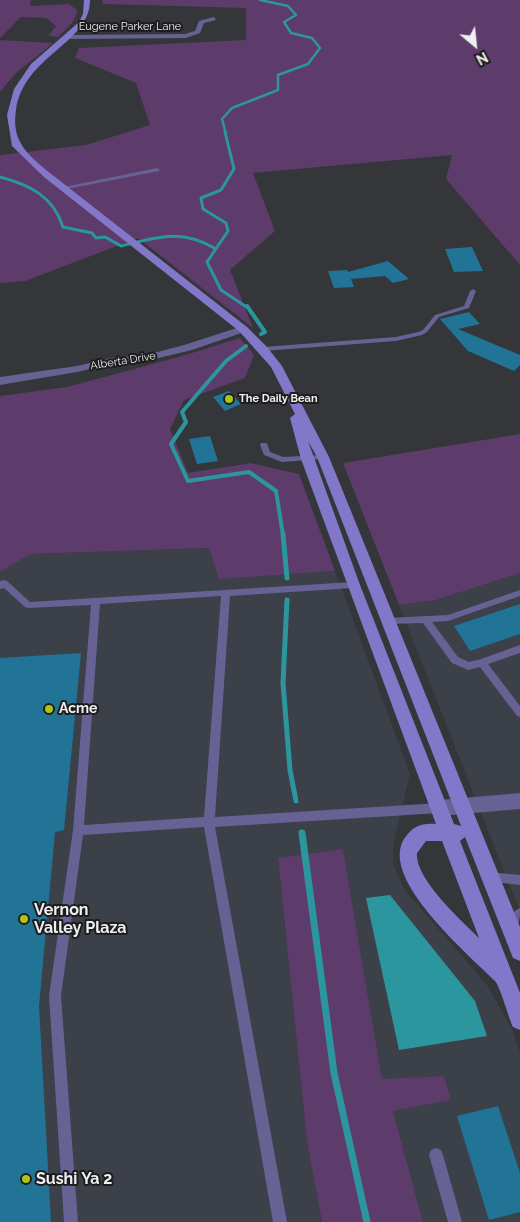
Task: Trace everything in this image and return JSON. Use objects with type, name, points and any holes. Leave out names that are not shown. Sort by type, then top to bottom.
[{"type":"main road","points":[[87,0],[84,19],[67,37],[30,68],[9,91],[5,100],[4,117],[14,147],[62,188],[243,329],[264,349],[287,388],[315,458],[388,621],[490,877],[515,920],[520,951]]},
{"type":"main road","points":[[315,458],[353,585],[520,1020]]},
{"type":"main road","points":[[474,836],[448,832],[422,832],[412,843],[407,855],[411,870],[430,898],[459,933],[502,976]]},
{"type":"street","name":"Eugene Parker Lane","points":[[67,37],[186,36],[198,32],[201,22],[214,19]]},
{"type":"street","name":"Alberta Drive","points":[[0,380],[77,369],[111,361],[146,358],[188,348],[243,329]]},
{"type":"street","points":[[440,808],[520,801]]},
{"type":"lane","points":[[62,188],[158,170]]},
{"type":"lane","points":[[264,349],[396,339],[420,334],[425,331],[437,316],[467,307],[473,291]]},
{"type":"lane","points":[[264,445],[267,453],[282,460],[315,458]]},
{"type":"lane","points":[[0,586],[4,583],[28,605],[353,585]]},
{"type":"lane","points":[[226,592],[209,823],[280,1222]]},
{"type":"lane","points":[[388,621],[448,618],[520,594]]},
{"type":"lane","points":[[71,1222],[54,996],[78,830],[96,601]]},
{"type":"lane","points":[[426,618],[455,660],[468,666],[520,649]]},
{"type":"lane","points":[[482,663],[520,713]]},
{"type":"lane","points":[[78,830],[440,808]]},
{"type":"lane","points":[[490,877],[520,880]]},
{"type":"lane","points":[[436,1155],[455,1222]]},
{"type":"shaded area","points":[[0,0],[31,0],[30,6],[69,4],[78,11],[72,23],[58,37],[48,36],[56,26],[46,18],[21,17],[0,38]]},
{"type":"shaded area","points":[[102,0],[520,0],[520,265],[446,179],[452,155],[253,173],[275,231],[230,270],[253,328],[138,238],[25,281],[0,283],[0,155],[86,145],[150,125],[136,83],[75,58],[79,48],[246,40],[246,8],[103,4]]},
{"type":"shaded area","points":[[0,40],[53,43],[15,74],[0,92]]},
{"type":"shaded area","points":[[240,338],[254,355],[245,378],[184,400],[170,429],[188,473],[251,463],[299,474],[335,571],[219,579],[209,548],[31,554],[0,572],[0,396],[67,387],[182,356]]},
{"type":"shaded area","points":[[520,434],[520,573],[436,600],[399,605],[343,463]]},
{"type":"shaded area","points":[[210,548],[219,578],[335,571],[410,774],[393,845],[393,864],[404,889],[487,985],[512,1029],[520,1052],[520,1222],[423,1222],[393,1111],[451,1100],[444,1076],[382,1080],[343,849],[278,859],[307,1142],[322,1222],[0,1222],[0,572],[31,554]]},
{"type":"shaded area","points":[[520,573],[520,911],[399,605],[436,600]]},
{"type":"shaded area","points":[[343,849],[382,1079],[444,1076],[451,1100],[393,1111],[423,1222],[322,1222],[307,1142],[278,858]]},
{"type":"water","points":[[390,895],[475,1001],[487,1036],[399,1050],[366,898]]},
{"type":"building","points":[[472,247],[483,271],[454,272],[445,249]]},
{"type":"building","points":[[388,261],[409,279],[393,283],[385,276],[351,279],[354,287],[334,288],[328,271],[347,270],[348,272]]},
{"type":"building","points":[[469,312],[480,324],[458,329],[520,355],[520,365],[514,371],[468,351],[440,319]]},
{"type":"building","name":"The Daily Bean","points":[[229,391],[241,404],[225,411],[213,397]]},
{"type":"building","points":[[210,436],[218,461],[197,464],[189,439]]},
{"type":"building","points":[[520,604],[520,634],[470,651],[454,626]]},
{"type":"building","name":"Vernon Valley Plaza","points":[[81,653],[64,830],[55,832],[39,1006],[51,1222],[0,1222],[0,658]]},
{"type":"building","points":[[498,1106],[520,1173],[520,1212],[489,1220],[457,1116]]},
{"type":"waterway","points":[[226,134],[222,119],[232,108],[278,90],[278,75],[308,64],[320,48],[312,38],[291,33],[284,22],[296,15],[288,6],[260,0]]},
{"type":"waterway","points":[[216,249],[228,231],[226,223],[203,209],[201,198],[221,190],[234,169],[225,132]]},
{"type":"waterway","points":[[0,177],[39,193],[53,207],[63,227],[92,233],[96,238],[105,237],[121,246],[158,237],[180,236],[204,242],[216,249]]},
{"type":"waterway","points":[[216,249],[207,262],[221,290],[248,308]]},
{"type":"waterway","points":[[247,306],[265,332],[261,334]]},
{"type":"waterway","points":[[246,346],[226,361],[182,412],[186,422],[171,444],[188,481],[249,472],[276,491],[283,535]]},
{"type":"waterway","points":[[283,534],[287,578]]},
{"type":"waterway","points":[[287,600],[283,683],[290,770],[296,801]]},
{"type":"waterway","points":[[302,833],[334,1073],[367,1222]]},
{"type":"place","name":"The Daily Bean","points":[[229,399]]},
{"type":"place","name":"Acme","points":[[49,709]]},
{"type":"place","name":"Vernon Valley Plaza","points":[[24,919]]},
{"type":"place","name":"Sushi Ya 2","points":[[26,1179]]}]
